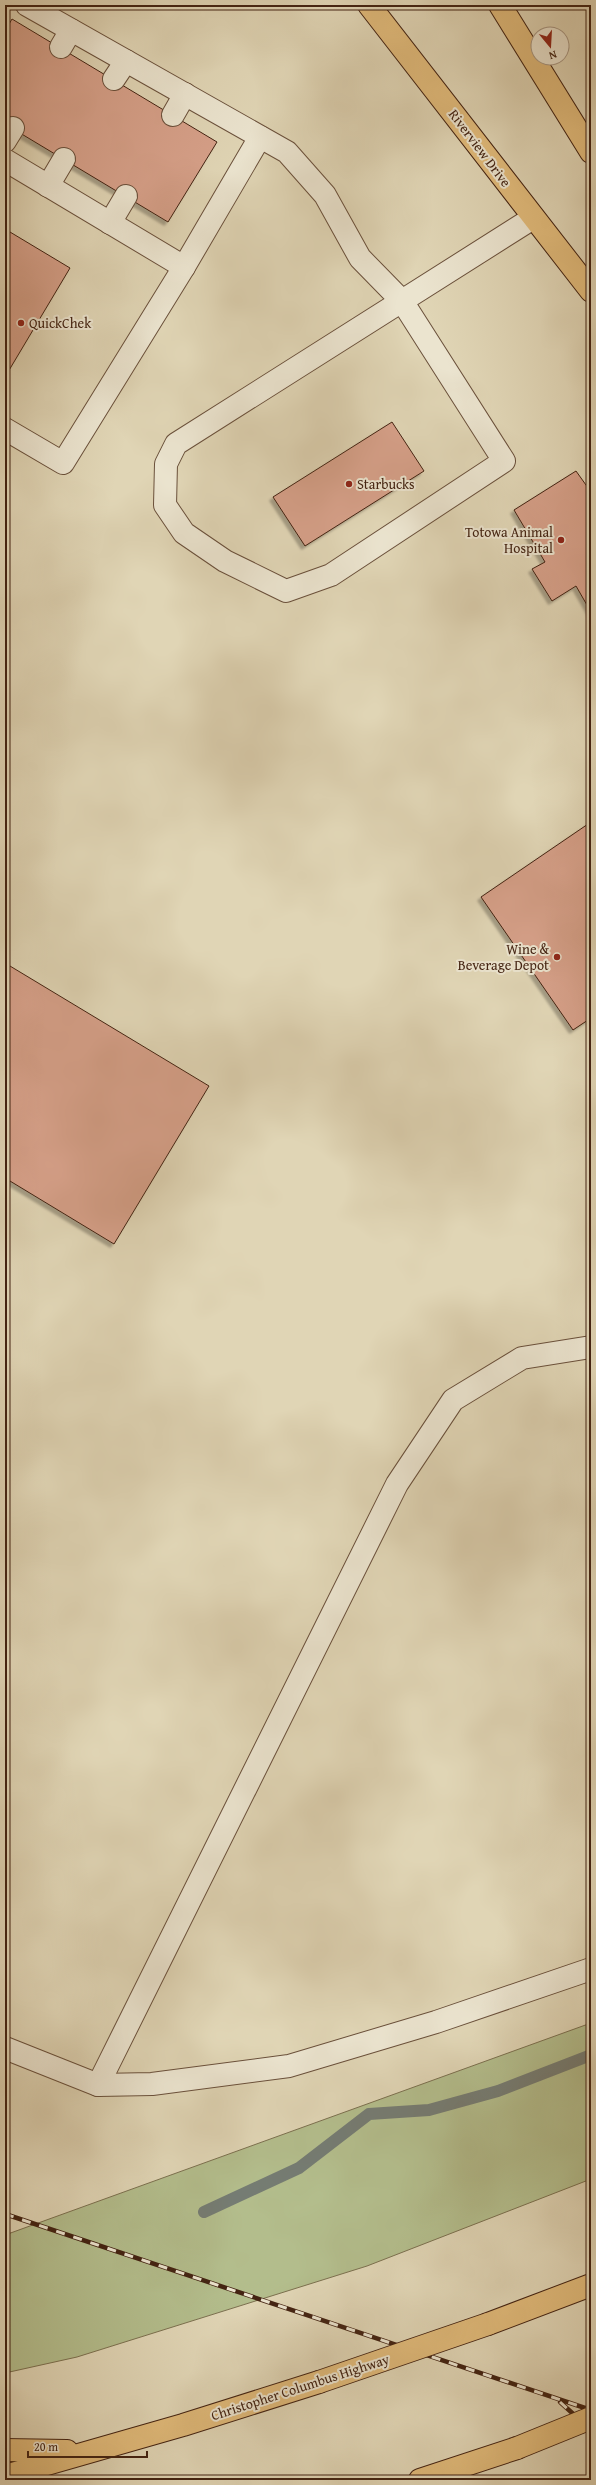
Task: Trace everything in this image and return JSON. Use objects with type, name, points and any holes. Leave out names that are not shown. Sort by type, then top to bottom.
[{"type":"main road","name":"Riverview Drive","points":[[369,5],[591,292]]},
{"type":"main road","points":[[500,5],[591,152]]},
{"type":"main road","name":"Christopher Columbus Highway","points":[[5,2476],[319,2382],[488,2324],[591,2285]]},
{"type":"main road","points":[[420,2480],[517,2448],[591,2418]]},
{"type":"main road","points":[[5,2450],[88,2452]]},
{"type":"lane","points":[[27,5],[66,39],[126,61],[287,152],[325,195],[360,258],[402,301],[504,461],[331,575],[286,591],[225,561],[184,533],[166,505],[166,464],[176,444],[402,301],[533,218]]},
{"type":"lane","points":[[114,79],[126,61]]},
{"type":"lane","points":[[173,115],[185,94]]},
{"type":"lane","points":[[6,430],[63,463],[184,267],[260,137]]},
{"type":"lane","points":[[48,186],[64,159]]},
{"type":"lane","points":[[5,160],[184,267]]},
{"type":"lane","points":[[110,223],[126,196]]},
{"type":"lane","points":[[98,2085],[397,1484],[453,1400],[522,1358],[591,1347]]},
{"type":"lane","points":[[5,2048],[98,2085],[152,2084],[289,2066],[436,2022],[591,1969]]},
{"type":"green space","points":[[591,2023],[591,2179],[367,2266],[77,2357],[5,2373],[5,2235]]},
{"type":"building","points":[[12,19],[217,142],[168,222],[5,124],[5,31]]},
{"type":"building","name":"QuickChek","points":[[5,229],[70,268],[5,377]]},
{"type":"building","name":"Starbucks","points":[[392,422],[424,471],[305,546],[273,497]]},
{"type":"building","name":"Totowa Animal Hospital","points":[[576,471],[591,492],[591,612],[576,586],[552,601],[532,569],[545,562],[514,510]]},
{"type":"building","name":"Wine & Beverage Depot","points":[[591,822],[591,1018],[573,1030],[481,897]]},
{"type":"building","points":[[5,963],[209,1086],[114,1244],[5,1178]]},
{"type":"waterway","points":[[204,2212],[299,2168],[369,2114],[429,2110],[498,2091],[591,2055]]},
{"type":"railway","points":[[5,2214],[591,2410]]},
{"type":"railway","points":[[560,2402],[591,2430]]},
{"type":"place","name":"QuickChek","points":[[21,323]]},
{"type":"place","name":"Starbucks","points":[[349,484]]},
{"type":"place","name":"Totowa Animal Hospital","points":[[561,540]]},
{"type":"place","name":"Wine & Beverage Depot","points":[[557,957]]}]
